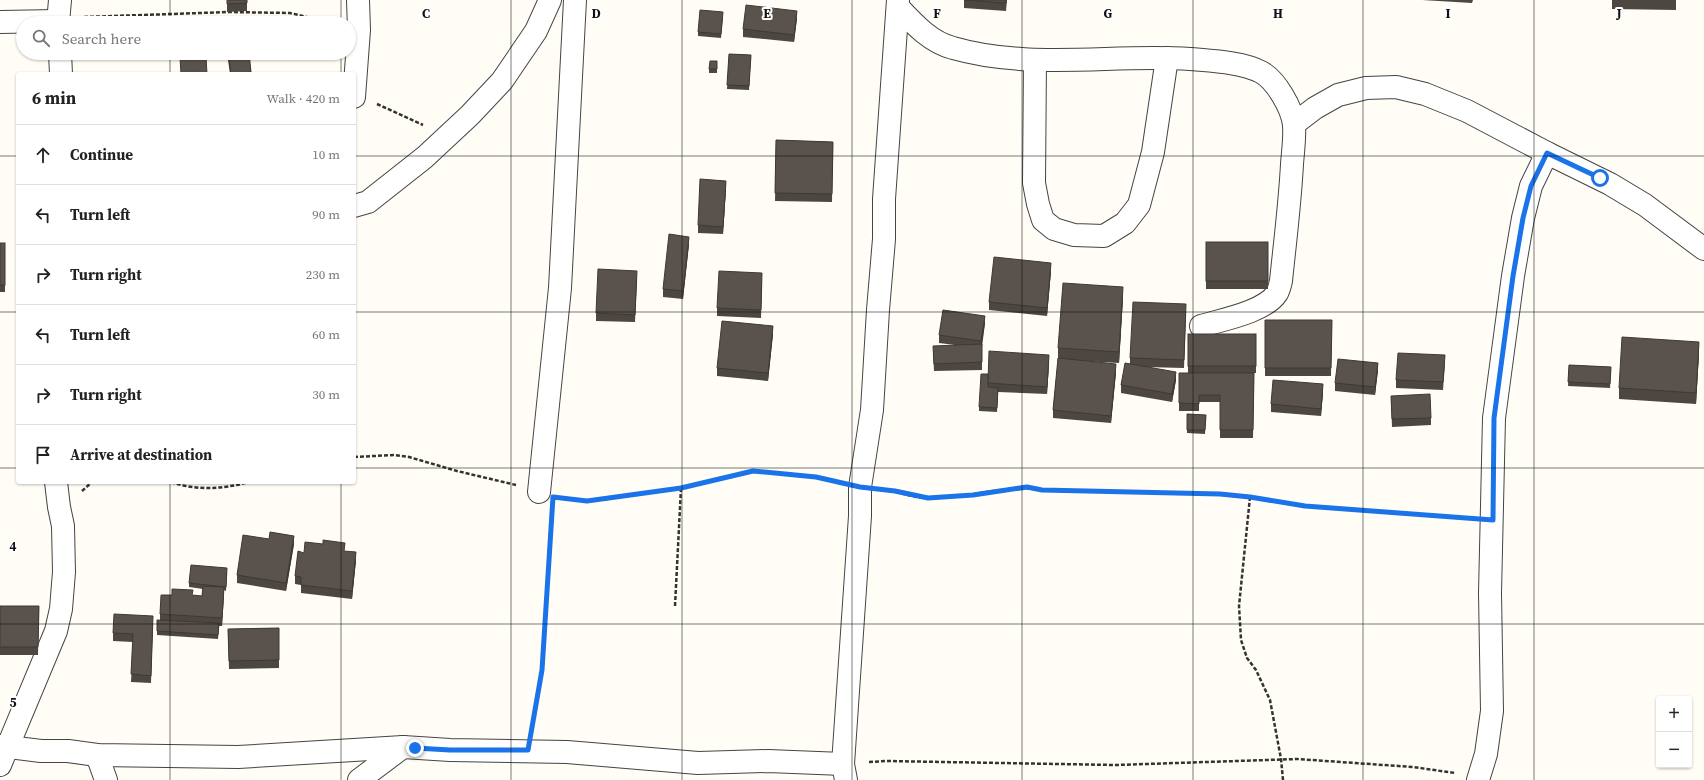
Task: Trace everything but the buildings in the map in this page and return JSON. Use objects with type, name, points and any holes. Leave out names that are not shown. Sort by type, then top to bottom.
[{"type":"street","points":[[358,0],[364,100]]},
{"type":"street","points":[[356,205],[368,202],[425,158],[502,81],[536,31],[550,0]]},
{"type":"street","points":[[546,494],[560,288],[575,0]]},
{"type":"street","points":[[898,4],[918,29],[933,39],[951,48],[982,54],[1035,60],[1167,58],[1210,60],[1250,68],[1263,73],[1286,100],[1294,124],[1291,186],[1282,281],[1277,293],[1261,306],[1243,314],[1200,326]]},
{"type":"street","points":[[56,484],[63,526],[64,572],[61,609],[56,631],[2,752],[68,751],[97,755],[238,757],[403,747],[450,750],[528,750],[567,752],[698,763],[768,761],[845,772],[860,516],[860,487],[872,410],[898,4]]},
{"type":"street","points":[[0,22],[16,20]]},
{"type":"street","points":[[1035,60],[1034,183],[1043,220],[1054,229],[1074,235],[1104,236],[1125,223],[1139,205],[1153,152],[1167,58]]},
{"type":"street","points":[[60,60],[61,72]]},
{"type":"street","points":[[1294,124],[1315,108],[1338,95],[1366,88],[1396,87],[1425,94],[1467,111],[1610,184],[1645,204],[1704,249]]},
{"type":"street","points":[[1479,778],[1486,754],[1492,711],[1490,593],[1493,520],[1494,418],[1513,276],[1523,218],[1531,186],[1547,153]]},
{"type":"street","points":[[359,780],[403,747]]},
{"type":"street","points":[[97,755],[106,780]]},
{"type":"path","points":[[58,15],[164,15],[229,12],[290,13],[303,16]]},
{"type":"path","points":[[364,100],[447,136]]},
{"type":"path","points":[[356,457],[394,455],[409,457],[457,471],[507,482],[546,494],[587,501],[681,488],[753,471],[816,477],[860,487],[895,491],[928,498],[973,495],[1027,487],[1042,490],[1175,493],[1250,497],[1305,506],[1493,520]]},
{"type":"path","points":[[177,484],[186,487],[209,488],[242,484]]},
{"type":"path","points":[[675,606],[681,488]]},
{"type":"path","points":[[528,750],[542,670],[546,494]]},
{"type":"path","points":[[1250,497],[1239,606],[1241,640],[1247,658],[1256,670],[1270,700],[1281,759],[1283,780]]},
{"type":"path","points":[[845,772],[886,761],[1116,765],[1281,759],[1413,767],[1479,778]]},
{"type":"route","points":[[415,748],[450,750],[528,750],[542,670],[553,497],[587,501],[681,488],[753,471],[816,477],[860,487],[895,491],[928,498],[973,495],[1027,487],[1042,490],[1076,490],[1118,493],[1220,494],[1250,497],[1305,506],[1493,520],[1494,418],[1513,276],[1523,218],[1531,186],[1547,153],[1600,178]]}]
